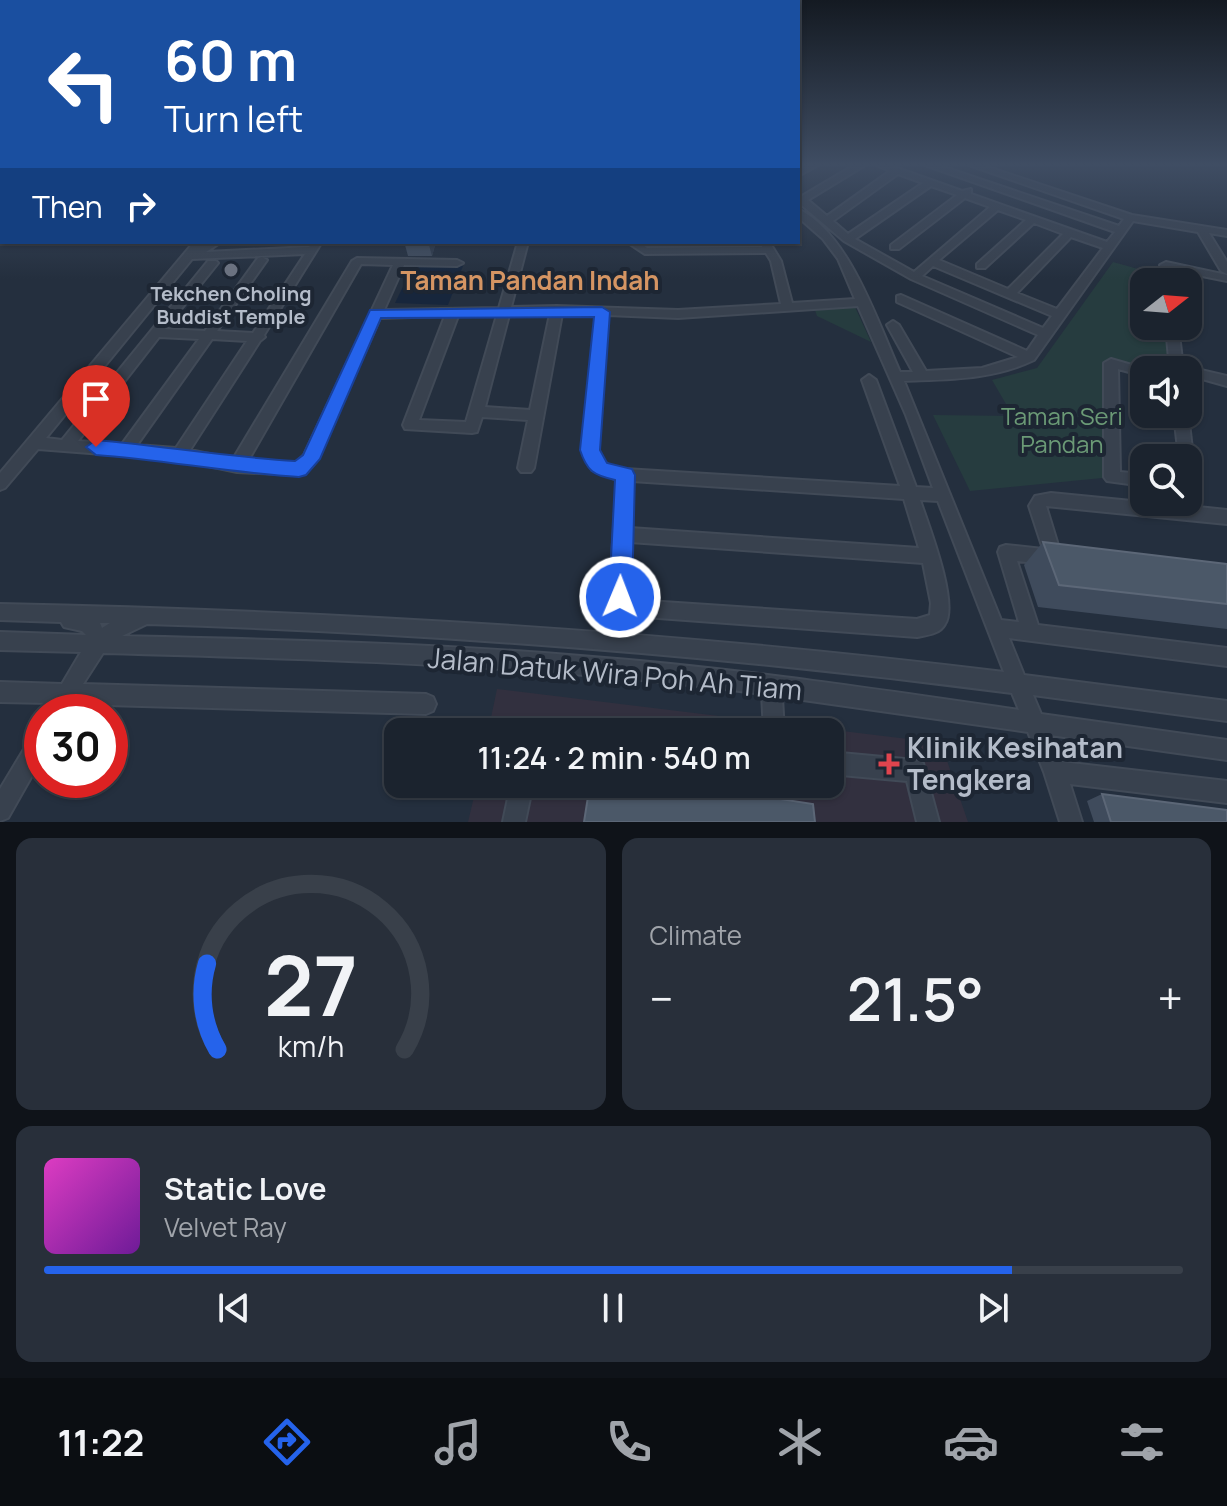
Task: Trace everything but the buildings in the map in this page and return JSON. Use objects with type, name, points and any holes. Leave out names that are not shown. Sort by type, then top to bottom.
[{"type":"street","points":[[826,221],[852,202]]},
{"type":"street","points":[[848,239],[901,202]]},
{"type":"street","points":[[895,247],[953,202]]},
{"type":"street","points":[[987,202],[1107,246]]},
{"type":"street","points":[[1039,202],[1119,230]]},
{"type":"street","points":[[1085,202],[1130,218],[1221,232]]},
{"type":"street","points":[[800,204],[848,239],[915,277],[1046,334]]},
{"type":"street","points":[[800,204],[836,248],[896,377],[1055,772],[1071,822]]},
{"type":"street","points":[[915,277],[997,206]]},
{"type":"street","points":[[896,377],[1007,367],[1029,357],[1130,218]]},
{"type":"street","points":[[981,266],[1033,219]]},
{"type":"street","points":[[1201,228],[1227,271]]},
{"type":"street","points":[[1010,294],[1070,232]]},
{"type":"street","points":[[0,484],[199,244]]},
{"type":"street","points":[[187,261],[213,244]]},
{"type":"street","points":[[453,312],[410,425],[472,428],[523,244]]},
{"type":"street","points":[[634,245],[654,251],[766,246],[776,261],[787,306]]},
{"type":"street","points":[[187,261],[314,246]]},
{"type":"street","points":[[180,454],[259,337],[314,246]]},
{"type":"street","points":[[126,450],[262,260],[187,261]]},
{"type":"street","points":[[237,466],[357,261],[457,263]]},
{"type":"street","points":[[34,443],[180,454],[237,466],[299,469],[305,466],[400,261]]},
{"type":"street","points":[[931,261],[1060,315]]},
{"type":"street","points":[[66,445],[212,263]]},
{"type":"street","points":[[1202,273],[1227,278]]},
{"type":"street","points":[[901,299],[1029,357]]},
{"type":"street","points":[[375,314],[557,310],[678,314],[861,302]]},
{"type":"street","points":[[526,468],[557,310]]},
{"type":"street","points":[[602,312],[591,457],[602,470],[625,475],[943,495]]},
{"type":"street","points":[[893,325],[921,375]]},
{"type":"street","points":[[156,333],[259,337]]},
{"type":"street","points":[[1130,368],[1111,363],[1112,477],[1130,479]]},
{"type":"street","points":[[1202,375],[1227,381]]},
{"type":"street","points":[[625,475],[619,589],[624,604],[639,610],[917,628],[931,626],[939,618],[941,607],[930,556],[869,380]]},
{"type":"street","points":[[476,412],[536,415]]},
{"type":"street","points":[[1031,633],[1006,552],[1062,558],[1037,506],[1041,501],[1051,499],[1130,507]]},
{"type":"street","points":[[1202,514],[1227,517]]},
{"type":"street","points":[[622,534],[930,556]]},
{"type":"street","points":[[0,613],[91,624],[97,630],[97,644]]},
{"type":"street","name":"Jalan Datuk Wira Poh Ah Tiam","points":[[0,613],[160,615],[343,623],[585,639],[814,660],[1227,711]]},
{"type":"street","points":[[68,694],[97,644],[110,630],[160,615]]},
{"type":"street","points":[[995,628],[1227,657]]},
{"type":"street","points":[[584,666],[585,639]]},
{"type":"street","name":"Jalan Datuk Wira Poh Ah Tiam","points":[[0,641],[369,653],[584,666],[772,687],[1227,750]]},
{"type":"street","points":[[772,687],[773,718]]},
{"type":"street","points":[[0,692],[24,697]]},
{"type":"street","points":[[128,704],[426,704]]},
{"type":"street","points":[[844,764],[915,771],[928,822]]},
{"type":"street","points":[[1,806],[24,768]]},
{"type":"street","points":[[1055,772],[1227,792]]},
{"type":"street","points":[[514,822],[519,798]]},
{"type":"shaded area","name":"Klinik Kesihatan Tengkera","points":[[497,689],[735,718],[491,718]]},
{"type":"shaded area","name":"Klinik Kesihatan Tengkera","points":[[844,731],[941,743],[968,822],[468,822],[474,798],[844,798]]},
{"type":"green space","name":"Taman Seri Pandan","points":[[1113,262],[1135,268],[1130,268],[1130,340],[1170,340],[1170,356],[1130,356],[1130,367],[1112,363],[1112,477],[970,491],[933,415],[1013,416],[992,380],[1037,368]]},
{"type":"green space","points":[[855,307],[871,342],[817,316],[815,310]]},
{"type":"water","points":[[414,264],[463,266],[448,305],[395,303]]},
{"type":"place","name":"Tekchen Choling Buddist Temple","points":[[231,270]]},
{"type":"place","name":"Klinik Kesihatan Tengkera","points":[[889,764]]},
{"type":"district","name":"Taman Pandan Indah","points":[[530,281]]},
{"type":"route","points":[[96,447],[180,454],[237,466],[299,469],[310,459],[375,314],[602,312],[590,450],[595,464],[602,470],[625,475],[620,597]]}]
